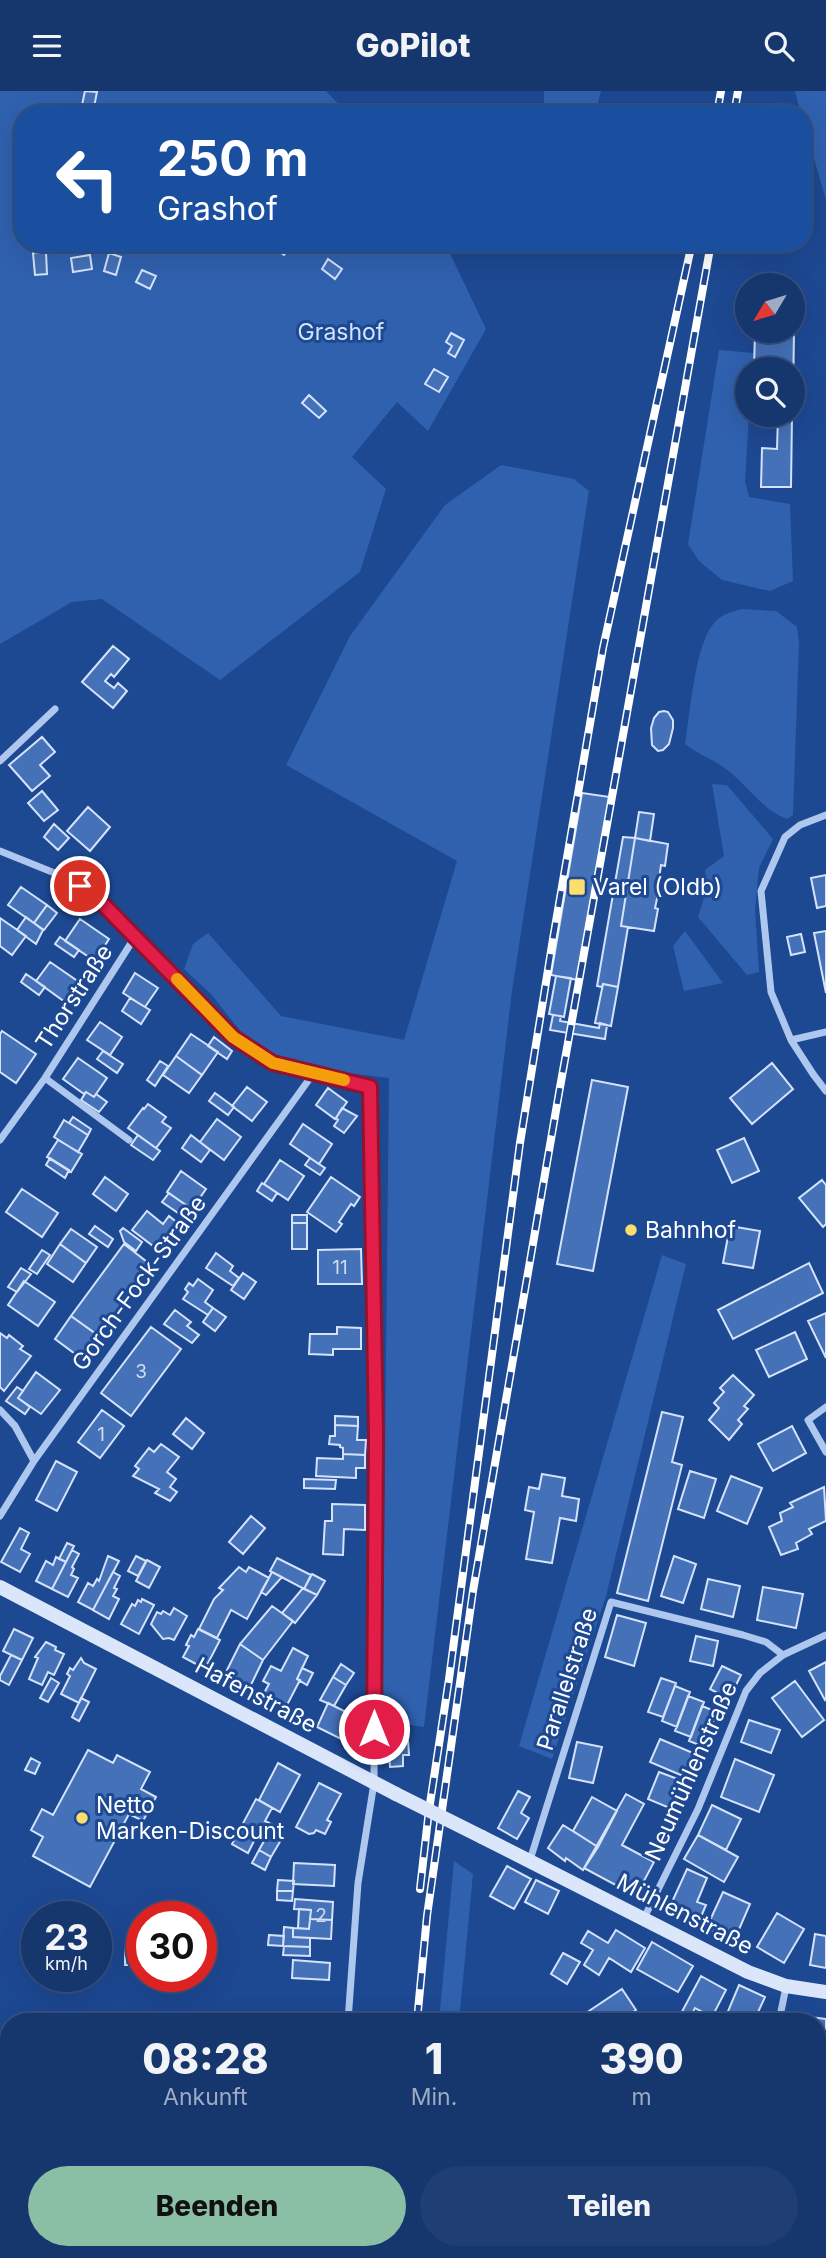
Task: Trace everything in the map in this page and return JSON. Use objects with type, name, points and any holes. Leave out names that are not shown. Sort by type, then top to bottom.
[{"type":"street","points":[[0,761],[55,709]]},
{"type":"street","points":[[826,815],[800,825],[785,837],[761,891],[771,992],[792,1040],[826,1091]]},
{"type":"street","points":[[0,851],[67,878],[93,894],[233,1037],[273,1063],[370,1087],[376,1434],[374,1783],[358,1883],[349,2013]]},
{"type":"street","name":"Thorstraße","points":[[0,1140],[45,1078],[135,937]]},
{"type":"street","points":[[792,1040],[826,1032]]},
{"type":"street","name":"Gorch-Fock-Straße","points":[[0,1516],[34,1461],[313,1074]]},
{"type":"street","name":"Thorstraße","points":[[45,1078],[130,1140]]},
{"type":"street","points":[[826,1407],[808,1420],[826,1452]]},
{"type":"street","points":[[0,1410],[15,1426],[34,1461]]},
{"type":"street","name":"Hafenstraße","points":[[0,1587],[529,1861]]},
{"type":"street","name":"Parallelstraße","points":[[529,1861],[611,1602],[766,1642],[783,1655]]},
{"type":"street","name":"Neumühlenstraße","points":[[644,1918],[698,1809],[746,1691],[760,1673],[783,1655],[826,1635]]},
{"type":"street","name":"Mühlenstraße","points":[[529,1861],[748,1972],[786,1986],[826,1992]]},
{"type":"street","points":[[781,2013],[786,1986]]},
{"type":"green space","name":"Grashof","points":[[0,91],[326,91],[339,105],[14,105],[14,252],[449,252],[486,329],[428,431],[397,402],[352,457],[386,489],[360,572],[220,680],[102,599],[72,602],[0,644]]},
{"type":"green space","points":[[544,91],[601,91],[597,105],[544,105]]},
{"type":"green space","points":[[795,91],[826,91],[826,200],[812,152],[812,105],[799,105]]},
{"type":"green space","points":[[719,350],[754,353],[754,357],[735,357],[735,427],[748,427],[745,481],[749,497],[790,504],[793,581],[770,591],[722,580],[699,561],[688,544]]},
{"type":"green space","points":[[501,465],[574,479],[589,491],[512,991],[424,1727],[405,1724],[382,1726],[389,1078],[314,1069],[254,1048],[211,994],[184,969],[193,944],[208,933],[281,1016],[404,1040],[457,861],[286,765],[350,636],[445,505]]},
{"type":"green space","points":[[743,609],[776,611],[797,627],[799,642],[793,815],[787,819],[761,803],[723,767],[685,744],[698,663],[708,633],[720,617]]},
{"type":"green space","points":[[712,784],[727,785],[773,839],[759,868],[755,910],[759,972],[747,975],[698,917],[706,888],[705,870],[724,856]]},
{"type":"green space","points":[[685,931],[723,983],[684,991],[673,946]]},
{"type":"green space","points":[[662,1255],[686,1264],[606,1596],[552,1759],[519,1746]]},
{"type":"green space","points":[[454,1861],[473,1874],[460,2013],[440,2013]]},
{"type":"building","points":[[85,91],[97,92],[94,105],[82,105]]},
{"type":"building","points":[[46,252],[47,274],[35,275],[33,253]]},
{"type":"building","points":[[109,253],[121,257],[116,275],[104,271]]},
{"type":"building","points":[[90,255],[92,269],[73,272],[71,258]]},
{"type":"building","points":[[328,259],[342,269],[335,279],[322,269]]},
{"type":"building","points":[[142,270],[156,276],[150,289],[136,282]]},
{"type":"building","points":[[451,333],[464,340],[455,357],[448,353],[452,346],[446,342]]},
{"type":"building","points":[[755,343],[794,343],[794,357],[754,357]]},
{"type":"building","points":[[434,369],[448,377],[439,392],[425,384]]},
{"type":"building","points":[[309,395],[326,411],[319,418],[302,403]]},
{"type":"building","points":[[778,427],[792,427],[791,487],[761,487],[762,448],[777,449]]},
{"type":"building","points":[[113,646],[129,659],[114,677],[111,674],[105,681],[114,688],[118,683],[127,691],[113,708],[82,682]]},
{"type":"building","points":[[664,711],[668,712],[673,720],[673,728],[669,744],[658,751],[652,745],[651,728],[654,718]]},
{"type":"building","points":[[42,737],[55,752],[40,765],[50,776],[32,791],[9,765]]},
{"type":"building","points":[[42,791],[58,810],[44,821],[28,803]]},
{"type":"building","points":[[582,793],[610,797],[578,980],[551,975]]},
{"type":"building","points":[[88,807],[110,827],[90,851],[67,831]]},
{"type":"building","points":[[639,812],[654,814],[650,841],[635,838]]},
{"type":"building","points":[[54,824],[69,838],[58,850],[44,837]]},
{"type":"building","points":[[623,837],[635,838],[621,926],[628,927],[618,987],[603,984],[602,987],[597,986]]},
{"type":"building","points":[[635,838],[668,844],[665,866],[661,865],[654,931],[621,926]]},
{"type":"building","points":[[826,875],[826,906],[817,908],[811,878]]},
{"type":"building","points":[[21,887],[47,905],[34,923],[8,905]]},
{"type":"building","points":[[47,905],[57,913],[44,930],[34,923]]},
{"type":"building","points":[[26,917],[43,930],[36,944],[17,930]]},
{"type":"building","points":[[0,918],[26,936],[12,955],[0,946]]},
{"type":"building","points":[[80,919],[109,939],[95,961],[65,941]]},
{"type":"building","points":[[826,931],[826,993],[814,933]]},
{"type":"building","points":[[801,934],[805,952],[791,955],[787,937]]},
{"type":"building","points":[[60,937],[79,950],[74,957],[55,944]]},
{"type":"building","points":[[50,962],[79,982],[65,1002],[36,981]]},
{"type":"building","points":[[135,973],[158,988],[145,1007],[123,993]]},
{"type":"building","points":[[26,974],[45,987],[39,995],[21,982]]},
{"type":"building","points":[[556,976],[571,978],[564,1017],[549,1014]]},
{"type":"building","points":[[603,984],[618,987],[611,1026],[595,1023]]},
{"type":"building","points":[[130,998],[150,1010],[141,1024],[122,1011]]},
{"type":"building","points":[[553,1015],[561,1016],[560,1021],[599,1028],[600,1023],[607,1025],[605,1039],[550,1030]]},
{"type":"building","points":[[100,1022],[122,1037],[110,1055],[87,1040]]},
{"type":"building","points":[[2,1031],[36,1054],[16,1083],[0,1072]]},
{"type":"building","points":[[191,1034],[218,1052],[202,1075],[176,1056]]},
{"type":"building","points":[[214,1037],[232,1051],[227,1059],[208,1046]]},
{"type":"building","points":[[103,1051],[123,1064],[117,1073],[97,1059]]},
{"type":"building","points":[[176,1056],[202,1075],[189,1093],[163,1075]]},
{"type":"building","points":[[78,1058],[107,1078],[94,1097],[86,1092],[84,1094],[63,1079]]},
{"type":"building","points":[[160,1061],[168,1066],[155,1086],[147,1080]]},
{"type":"building","points":[[772,1063],[793,1089],[752,1124],[730,1098]]},
{"type":"building","points":[[592,1080],[628,1087],[593,1271],[557,1264]]},
{"type":"building","points":[[247,1087],[267,1102],[252,1121],[232,1106]]},
{"type":"building","points":[[328,1088],[347,1102],[335,1119],[316,1105]]},
{"type":"building","points":[[86,1092],[94,1097],[96,1094],[107,1102],[99,1112],[81,1100]]},
{"type":"building","points":[[215,1093],[234,1107],[228,1115],[209,1101]]},
{"type":"building","points":[[148,1104],[166,1117],[162,1122],[171,1128],[156,1148],[128,1128]]},
{"type":"building","points":[[342,1108],[357,1116],[344,1133],[334,1126]]},
{"type":"building","points":[[73,1117],[91,1129],[88,1135],[69,1123]]},
{"type":"building","points":[[217,1119],[241,1137],[224,1160],[200,1142]]},
{"type":"building","points":[[64,1120],[88,1135],[78,1152],[54,1137]]},
{"type":"building","points":[[303,1124],[332,1144],[319,1164],[290,1144]]},
{"type":"building","points":[[138,1135],[160,1151],[153,1160],[131,1145]]},
{"type":"building","points":[[191,1135],[210,1150],[201,1162],[182,1148]]},
{"type":"building","points":[[744,1138],[759,1171],[732,1183],[717,1150]]},
{"type":"building","points":[[58,1140],[82,1154],[71,1172],[47,1157]]},
{"type":"building","points":[[50,1158],[69,1170],[65,1178],[46,1165]]},
{"type":"building","points":[[310,1158],[325,1168],[320,1175],[305,1165]]},
{"type":"building","points":[[280,1160],[304,1176],[288,1200],[264,1184]]},
{"type":"building","points":[[181,1171],[206,1189],[192,1209],[167,1192]]},
{"type":"building","points":[[105,1177],[128,1194],[116,1211],[93,1194]]},
{"type":"building","points":[[331,1177],[360,1197],[354,1206],[351,1204],[336,1232],[307,1212]]},
{"type":"building","points":[[822,1180],[826,1185],[826,1224],[823,1227],[799,1198]]},
{"type":"building","points":[[262,1183],[277,1193],[272,1201],[257,1191]]},
{"type":"building","points":[[22,1189],[58,1213],[42,1237],[6,1212]]},
{"type":"building","points":[[169,1193],[190,1208],[184,1217],[162,1202]]},
{"type":"building","points":[[147,1211],[163,1224],[169,1216],[180,1225],[161,1252],[132,1230]]},
{"type":"building","points":[[292,1215],[307,1215],[307,1223],[292,1223]]},
{"type":"building","points":[[292,1223],[307,1223],[307,1249],[292,1249]]},
{"type":"building","points":[[95,1226],[113,1239],[108,1247],[89,1234]]},
{"type":"building","points":[[730,1226],[760,1231],[753,1268],[723,1263]]},
{"type":"building","points":[[123,1228],[142,1242],[136,1251],[124,1242],[120,1231]]},
{"type":"building","points":[[71,1229],[97,1247],[86,1263],[60,1244]]},
{"type":"building","points":[[60,1244],[86,1263],[73,1282],[47,1264]]},
{"type":"building","points":[[124,1244],[151,1265],[99,1336],[71,1316]]},
{"type":"building","points":[[361,1249],[362,1284],[318,1284],[318,1250]]},
{"type":"building","points":[[42,1250],[50,1255],[37,1274],[29,1269]]},
{"type":"building","points":[[216,1253],[233,1266],[230,1271],[239,1278],[233,1286],[206,1268]]},
{"type":"building","points":[[809,1263],[823,1293],[733,1339],[718,1310]]},
{"type":"building","points":[[21,1268],[31,1274],[17,1292],[8,1287]]},
{"type":"building","points":[[243,1273],[256,1282],[244,1299],[231,1290]]},
{"type":"building","points":[[198,1279],[213,1290],[205,1302],[213,1308],[208,1315],[183,1299],[188,1292],[185,1289],[189,1283],[193,1286]]},
{"type":"building","points":[[24,1281],[55,1302],[38,1326],[8,1305]]},
{"type":"building","points":[[213,1308],[226,1317],[215,1331],[203,1322]]},
{"type":"building","points":[[175,1310],[191,1322],[187,1326],[199,1335],[192,1343],[164,1324]]},
{"type":"building","points":[[826,1313],[826,1358],[808,1321]]},
{"type":"building","points":[[71,1316],[99,1336],[82,1359],[55,1339]]},
{"type":"building","points":[[151,1327],[181,1349],[131,1416],[101,1393]]},
{"type":"building","points":[[337,1327],[361,1328],[361,1349],[333,1349],[333,1355],[309,1354],[310,1334],[337,1334]]},
{"type":"building","points":[[795,1332],[807,1359],[769,1377],[756,1350]]},
{"type":"building","points":[[0,1333],[7,1338],[9,1335],[23,1346],[20,1349],[31,1356],[4,1391],[0,1387]]},
{"type":"building","points":[[36,1372],[60,1390],[41,1414],[18,1398]]},
{"type":"building","points":[[733,1375],[754,1395],[744,1406],[748,1409],[738,1420],[742,1424],[729,1440],[709,1420],[719,1408],[714,1403],[724,1392],[720,1388]]},
{"type":"building","points":[[17,1387],[23,1391],[18,1398],[30,1407],[25,1414],[6,1401]]},
{"type":"building","points":[[102,1410],[124,1426],[100,1458],[78,1442]]},
{"type":"building","points":[[662,1412],[683,1417],[672,1462],[682,1465],[648,1601],[617,1593]]},
{"type":"building","points":[[335,1416],[358,1417],[358,1426],[335,1425]]},
{"type":"building","points":[[186,1418],[204,1433],[192,1449],[173,1434]]},
{"type":"building","points":[[335,1425],[358,1426],[357,1440],[366,1440],[365,1455],[343,1454],[340,1445],[329,1444],[330,1436],[335,1436]]},
{"type":"building","points":[[792,1426],[806,1453],[773,1471],[758,1444]]},
{"type":"building","points":[[161,1444],[179,1457],[167,1472],[176,1479],[170,1487],[177,1492],[170,1501],[155,1493],[159,1489],[133,1476],[139,1469],[135,1466],[149,1448],[154,1452]]},
{"type":"building","points":[[343,1454],[365,1455],[365,1468],[356,1468],[356,1478],[316,1476],[317,1458],[343,1459]]},
{"type":"building","points":[[56,1461],[77,1472],[57,1511],[36,1500]]},
{"type":"building","points":[[690,1471],[716,1479],[704,1518],[678,1509]]},
{"type":"building","points":[[542,1474],[565,1478],[562,1496],[579,1499],[576,1521],[560,1518],[552,1563],[526,1559],[534,1512],[525,1510],[529,1487],[539,1489]]},
{"type":"building","points":[[731,1476],[762,1488],[747,1524],[717,1511]]},
{"type":"building","points":[[304,1479],[336,1480],[335,1489],[304,1488]]},
{"type":"building","points":[[824,1487],[826,1521],[809,1529],[812,1534],[796,1543],[798,1549],[781,1555],[769,1527],[782,1521],[780,1513],[793,1507],[790,1503]]},
{"type":"building","points":[[332,1504],[365,1505],[365,1530],[344,1529],[343,1555],[323,1554],[325,1521],[332,1521]]},
{"type":"building","points":[[251,1516],[265,1528],[243,1554],[229,1542]]},
{"type":"building","points":[[20,1528],[29,1533],[21,1549],[30,1554],[20,1572],[1,1562]]},
{"type":"building","points":[[67,1543],[74,1546],[66,1562],[59,1559]]},
{"type":"building","points":[[72,1550],[79,1554],[71,1575],[78,1578],[68,1597],[52,1589]]},
{"type":"building","points":[[108,1556],[119,1561],[93,1610],[78,1602],[88,1583],[93,1586],[97,1579],[99,1581]]},
{"type":"building","points":[[136,1556],[146,1561],[138,1576],[128,1571]]},
{"type":"building","points":[[674,1556],[696,1564],[683,1603],[661,1596]]},
{"type":"building","points":[[56,1557],[66,1562],[52,1589],[36,1581],[46,1561],[53,1565]]},
{"type":"building","points":[[277,1558],[311,1575],[304,1589],[270,1571]]},
{"type":"building","points":[[147,1560],[160,1567],[149,1588],[136,1581]]},
{"type":"building","points":[[239,1567],[246,1572],[249,1567],[269,1578],[247,1619],[231,1610],[217,1638],[199,1629],[214,1599],[223,1590],[219,1588]]},
{"type":"building","points":[[113,1572],[120,1576],[113,1596],[119,1599],[109,1619],[93,1610]]},
{"type":"building","points":[[272,1572],[282,1577],[266,1595],[261,1592]]},
{"type":"building","points":[[312,1574],[325,1581],[317,1595],[304,1589]]},
{"type":"building","points":[[708,1579],[740,1586],[733,1617],[701,1609]]},
{"type":"building","points":[[763,1587],[803,1594],[796,1628],[757,1620]]},
{"type":"building","points":[[303,1588],[317,1595],[295,1623],[282,1613]]},
{"type":"building","points":[[142,1599],[154,1605],[139,1634],[121,1624],[132,1604],[135,1606],[138,1600],[141,1602]]},
{"type":"building","points":[[272,1606],[293,1621],[263,1660],[240,1644]]},
{"type":"building","points":[[174,1608],[187,1616],[174,1640],[163,1639],[151,1624],[157,1612],[161,1614],[163,1611],[170,1615]]},
{"type":"building","points":[[617,1615],[646,1623],[634,1666],[605,1657]]},
{"type":"building","points":[[14,1629],[33,1638],[22,1660],[3,1651]]},
{"type":"building","points":[[198,1629],[220,1640],[205,1669],[183,1657],[191,1635],[194,1637]]},
{"type":"building","points":[[696,1636],[718,1641],[713,1666],[690,1661]]},
{"type":"building","points":[[46,1642],[64,1654],[54,1675],[48,1672],[42,1685],[29,1679],[38,1658],[35,1657]]},
{"type":"building","points":[[240,1644],[263,1660],[248,1691],[223,1678]]},
{"type":"building","points":[[293,1648],[308,1656],[297,1679],[300,1680],[283,1708],[263,1695],[269,1684],[263,1681],[271,1666],[281,1671]]},
{"type":"building","points":[[11,1655],[22,1660],[9,1685],[0,1680],[0,1676]]},
{"type":"building","points":[[81,1658],[84,1663],[96,1669],[79,1703],[61,1694],[70,1676],[67,1674],[70,1668],[73,1670]]},
{"type":"building","points":[[826,1662],[826,1699],[825,1700],[809,1671]]},
{"type":"building","points":[[341,1664],[354,1673],[346,1685],[333,1677]]},
{"type":"building","points":[[722,1666],[741,1675],[729,1699],[710,1689]]},
{"type":"building","points":[[302,1668],[313,1673],[307,1685],[297,1679]]},
{"type":"building","points":[[333,1677],[346,1685],[334,1706],[320,1700]]},
{"type":"building","points":[[51,1678],[59,1683],[48,1702],[40,1698]]},
{"type":"building","points":[[661,1678],[676,1683],[663,1717],[648,1712]]},
{"type":"building","points":[[795,1681],[824,1720],[802,1737],[772,1698]]},
{"type":"building","points":[[675,1686],[690,1692],[677,1727],[662,1721]]},
{"type":"building","points":[[688,1696],[704,1702],[691,1737],[675,1731]]},
{"type":"building","points":[[81,1698],[89,1702],[79,1721],[72,1717]]},
{"type":"building","points":[[328,1703],[354,1716],[343,1740],[317,1727]]},
{"type":"building","points":[[702,1706],[717,1712],[704,1747],[689,1741]]},
{"type":"building","points":[[749,1720],[780,1730],[771,1753],[741,1742]]},
{"type":"building","points":[[402,1727],[405,1739],[408,1740],[409,1755],[403,1755],[403,1766],[390,1767],[387,1728]]},
{"type":"building","points":[[660,1739],[700,1756],[690,1779],[650,1762]]},
{"type":"building","points":[[577,1742],[602,1747],[593,1783],[569,1778]]},
{"type":"building","name":"Netto Marken-Discount","points":[[88,1750],[113,1763],[117,1755],[150,1772],[141,1789],[156,1797],[143,1821],[129,1814],[90,1887],[33,1856],[43,1837],[31,1830],[42,1809],[53,1815]]},
{"type":"building","points":[[31,1758],[40,1763],[35,1774],[25,1770]]},
{"type":"building","points":[[735,1759],[774,1775],[759,1812],[721,1797]]},
{"type":"building","points":[[278,1763],[300,1775],[280,1812],[259,1800]]},
{"type":"building","points":[[659,1772],[691,1784],[679,1812],[648,1799]]},
{"type":"building","points":[[319,1783],[341,1794],[327,1820],[331,1822],[325,1834],[316,1830],[309,1834],[296,1827]]},
{"type":"building","points":[[518,1791],[530,1797],[521,1813],[529,1818],[517,1839],[498,1828]]},
{"type":"building","points":[[626,1794],[644,1804],[622,1845],[654,1862],[636,1896],[584,1868]]},
{"type":"building","points":[[592,1797],[617,1811],[598,1847],[573,1831]]},
{"type":"building","points":[[256,1799],[272,1808],[265,1821],[273,1825],[265,1839],[257,1835],[248,1853],[232,1844]]},
{"type":"building","points":[[712,1805],[741,1819],[726,1850],[698,1835]]},
{"type":"building","points":[[563,1825],[598,1847],[583,1870],[548,1848]]},
{"type":"building","points":[[268,1834],[281,1840],[271,1857],[259,1850]]},
{"type":"building","points":[[698,1835],[738,1857],[724,1882],[684,1859]]},
{"type":"building","points":[[259,1850],[271,1857],[265,1870],[252,1863]]},
{"type":"building","points":[[294,1863],[335,1865],[334,1886],[293,1884]]},
{"type":"building","points":[[507,1866],[531,1879],[514,1909],[490,1896]]},
{"type":"building","points":[[687,1869],[707,1878],[697,1902],[706,1905],[697,1926],[667,1913]]},
{"type":"building","points":[[278,1880],[294,1881],[293,1891],[277,1891]]},
{"type":"building","points":[[536,1880],[559,1891],[548,1914],[525,1902]]},
{"type":"building","points":[[277,1891],[293,1891],[292,1901],[277,1900]]},
{"type":"building","points":[[723,1892],[750,1904],[734,1941],[706,1929]]},
{"type":"building","points":[[295,1899],[333,1902],[332,1920],[310,1919],[311,1910],[294,1909]]},
{"type":"building","points":[[299,1909],[311,1910],[309,1929],[298,1928]]},
{"type":"building","points":[[777,1913],[804,1929],[784,1963],[757,1947]]},
{"type":"building","points":[[310,1919],[332,1920],[331,1939],[293,1937],[293,1928],[309,1929]]},
{"type":"building","points":[[284,1927],[293,1928],[293,1937],[310,1938],[310,1947],[283,1946]]},
{"type":"building","points":[[616,1930],[645,1948],[631,1972],[609,1958],[599,1975],[584,1965],[593,1950],[581,1943],[588,1931],[608,1943]]},
{"type":"building","points":[[815,1934],[826,1936],[826,1968],[810,1965]]},
{"type":"building","points":[[269,1935],[284,1936],[283,1946],[268,1945]]},
{"type":"building","points":[[652,1942],[693,1966],[678,1992],[637,1969]]},
{"type":"building","points":[[284,1946],[310,1947],[310,1956],[283,1955]]},
{"type":"building","points":[[563,1953],[580,1962],[567,1984],[551,1974]]},
{"type":"building","points":[[293,1960],[330,1963],[329,1980],[292,1978]]},
{"type":"building","points":[[701,1976],[726,1990],[714,2013],[704,2013],[695,2008],[692,2013],[681,2013]]},
{"type":"building","points":[[739,1985],[765,1997],[758,2013],[727,2013]]},
{"type":"building","points":[[622,1989],[636,2010],[631,2013],[586,2013]]},
{"type":"railway","points":[[719,105],[721,91]]},
{"type":"railway","points":[[736,105],[738,91]]},
{"type":"railway","points":[[420,1889],[520,1143],[553,939],[603,648],[690,252]]},
{"type":"railway","points":[[418,2013],[427,1916],[473,1591],[709,252]]},
{"type":"slow traffic","points":[[177,979],[233,1037],[273,1063],[344,1080]]},
{"type":"place","name":"Varel (Oldb)","points":[[577,887]]},
{"type":"place","name":"Bahnhof","points":[[631,1230]]},
{"type":"place","name":"Netto Marken-Discount","points":[[82,1818]]},
{"type":"route","points":[[80,886],[93,894],[233,1037],[273,1063],[370,1087],[376,1434],[374,1729]]}]
